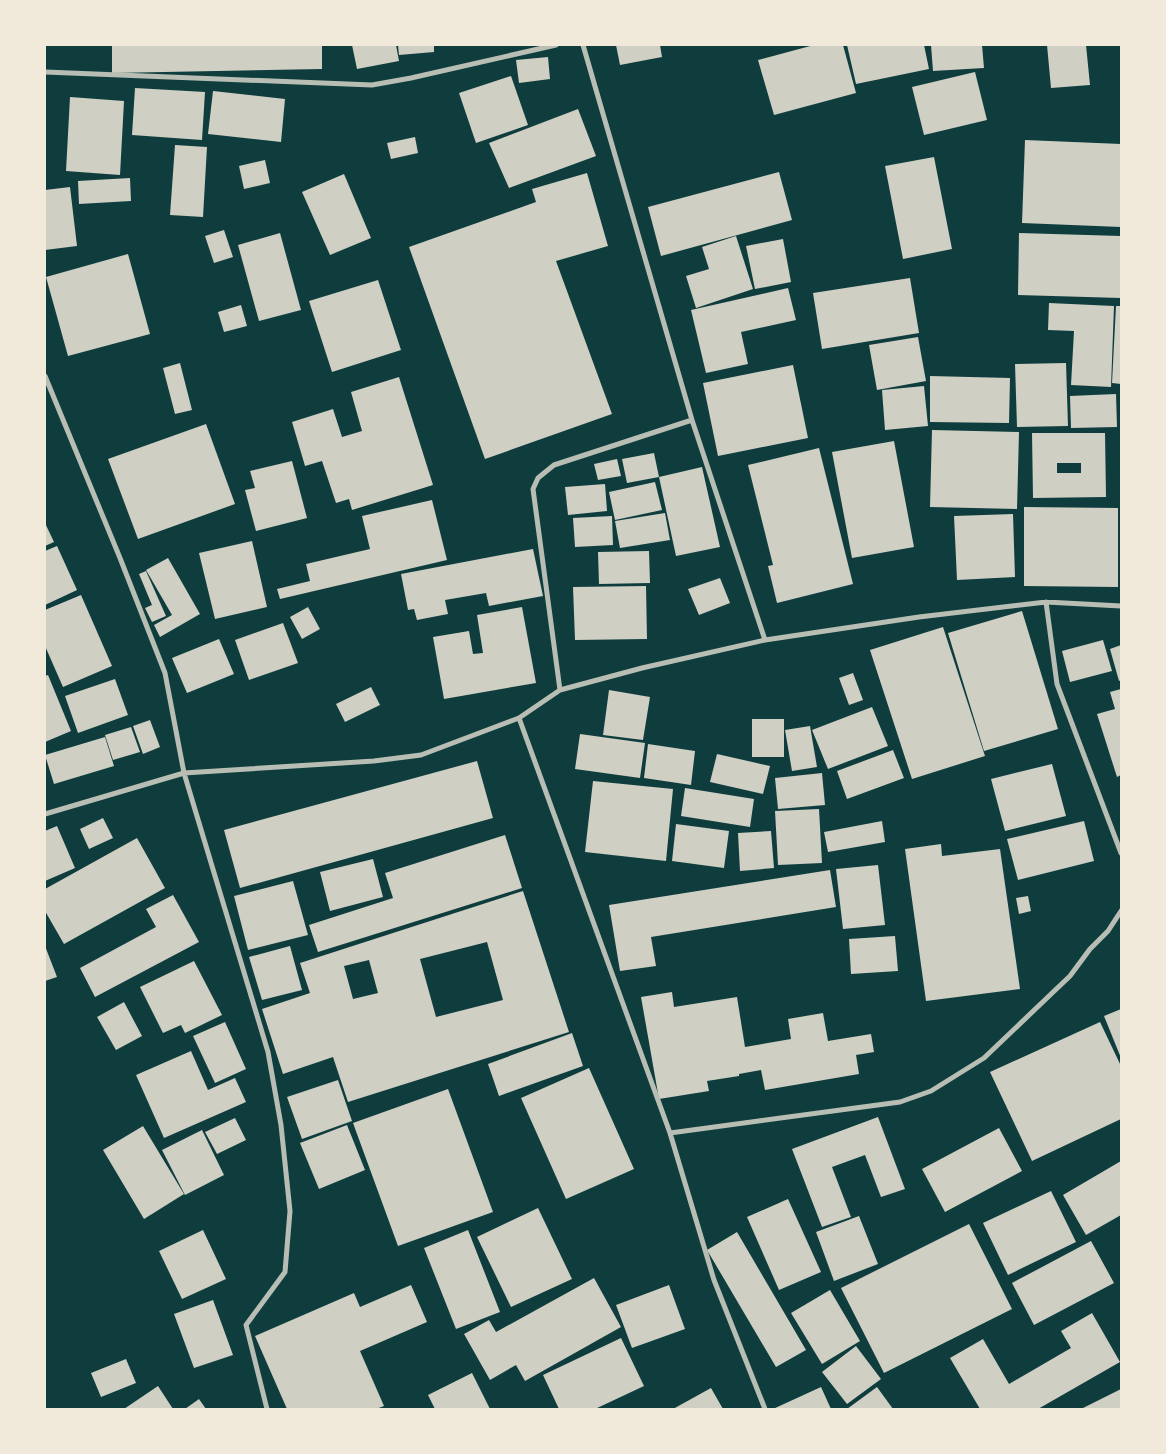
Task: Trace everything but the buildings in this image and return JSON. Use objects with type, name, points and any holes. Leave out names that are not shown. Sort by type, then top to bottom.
[{"type":"street","points":[[45,72],[372,85],[556,45]]},
{"type":"street","points":[[583,45],[692,420],[765,640]]},
{"type":"street","points":[[45,376],[165,673],[184,774],[268,1052],[281,1125],[290,1211],[285,1272],[246,1325],[267,1409]]},
{"type":"street","points":[[560,690],[534,489],[538,478],[554,465],[692,420]]},
{"type":"street","points":[[45,814],[184,774],[374,761],[421,755],[519,718],[560,690],[642,668],[765,640],[919,617],[1046,602],[1121,606]]},
{"type":"street","points":[[1046,602],[1057,684],[1121,853]]},
{"type":"street","points":[[519,718],[670,1133],[714,1280],[765,1409]]},
{"type":"street","points":[[670,1133],[900,1102],[931,1091],[984,1058],[1070,976],[1090,949],[1108,931],[1121,911]]}]
